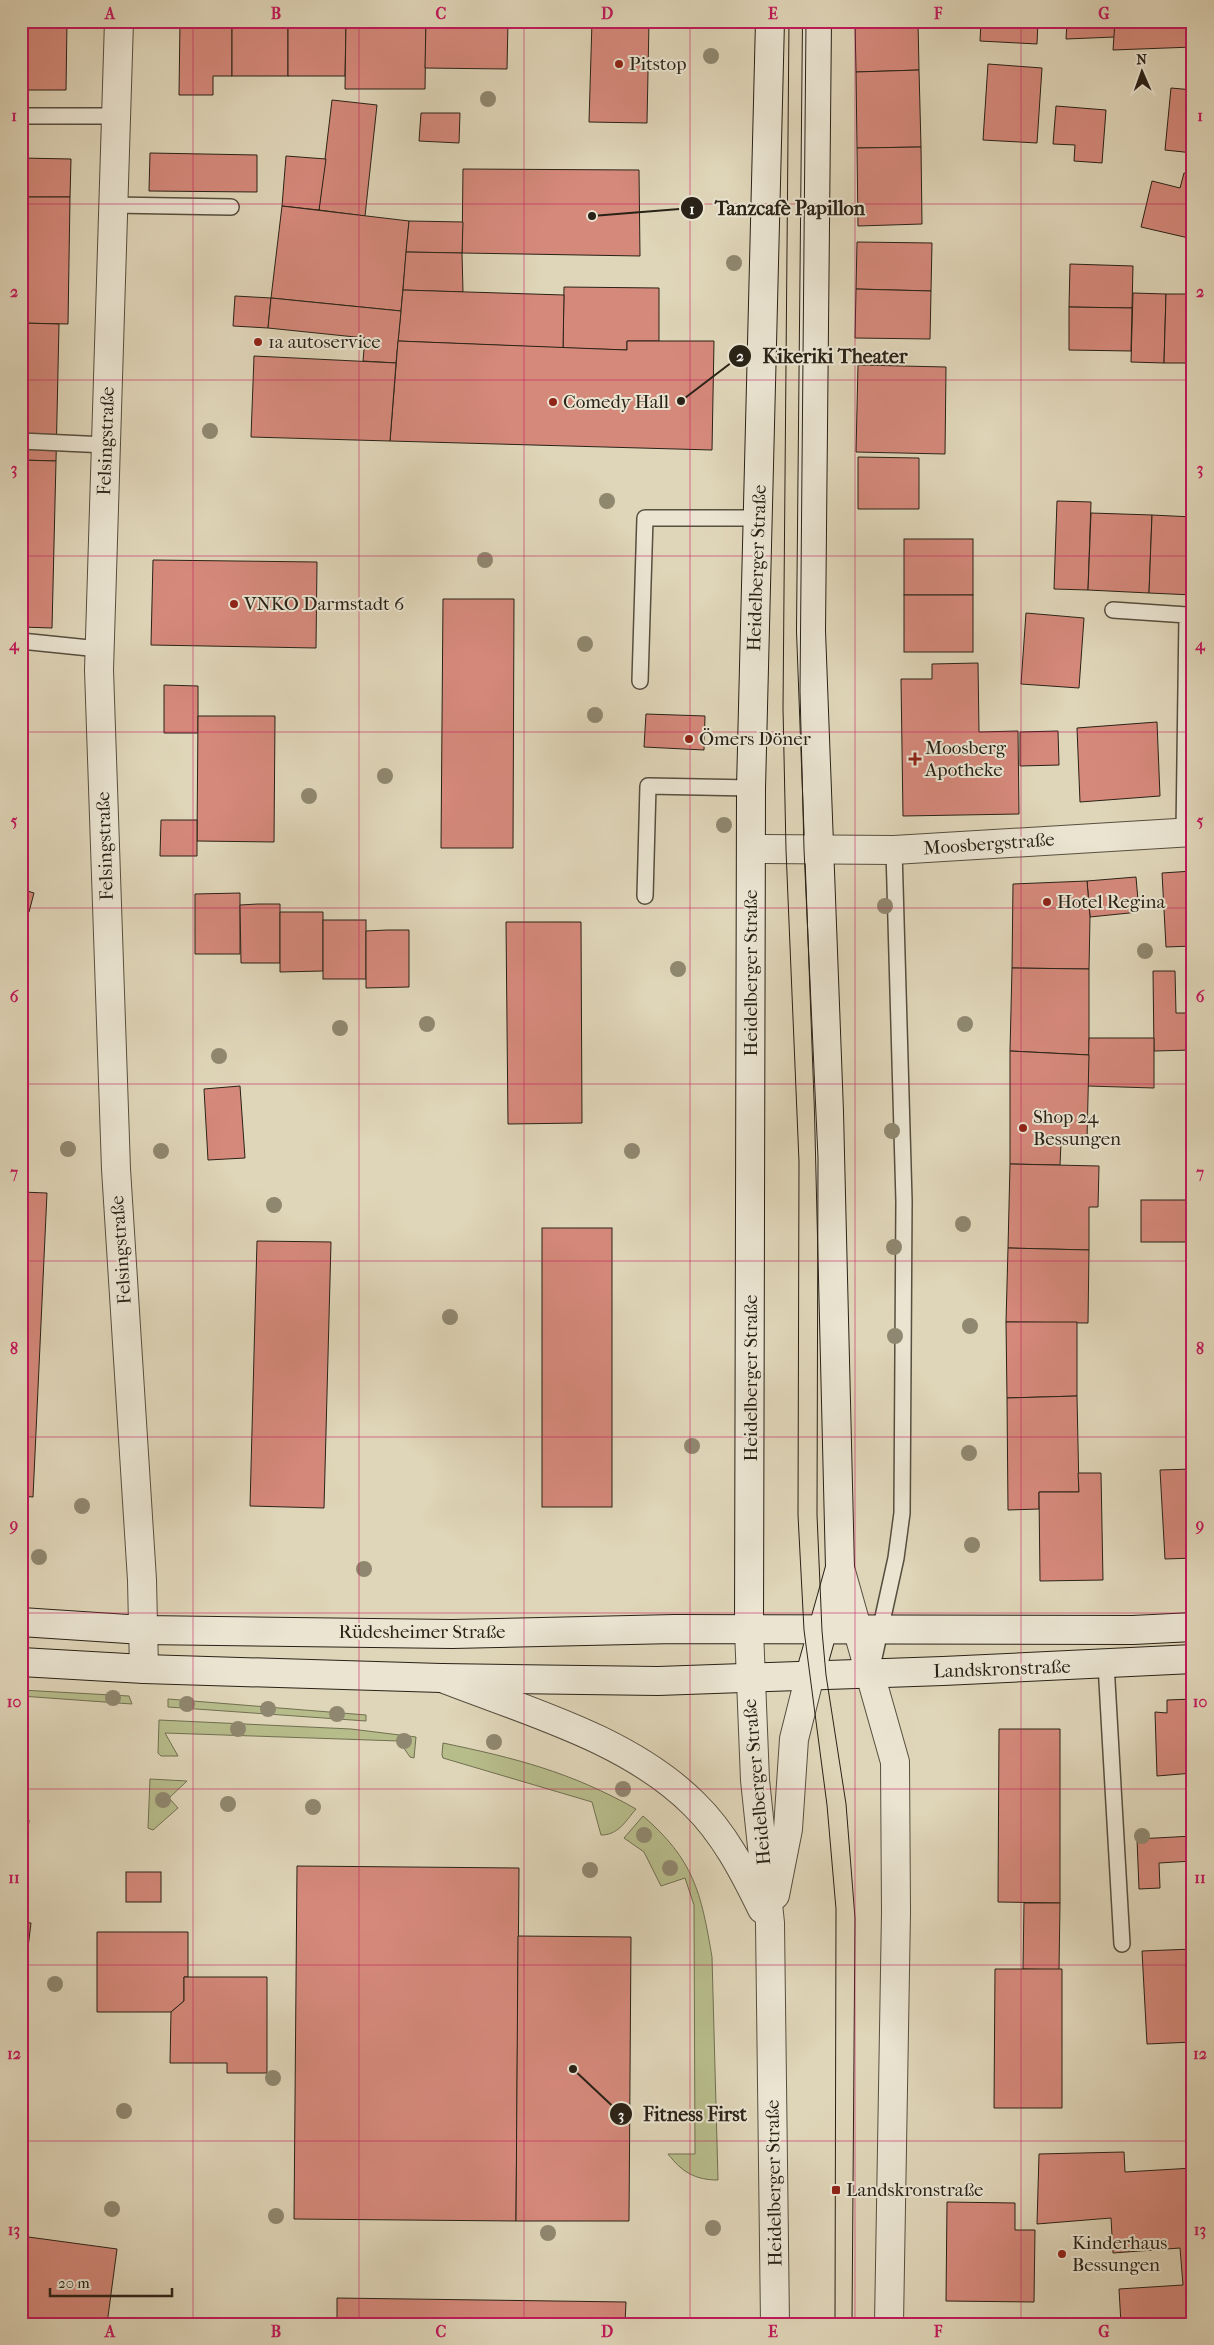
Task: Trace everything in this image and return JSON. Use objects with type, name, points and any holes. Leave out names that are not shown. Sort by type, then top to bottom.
[{"type":"main road","name":"Felsingstraße","points":[[119,21],[99,649],[116,1169],[144,1670]]},
{"type":"main road","name":"Heidelberger Straße","points":[[770,21],[751,788],[749,1678],[754,1780],[770,1923],[775,2324]]},
{"type":"main road","name":"Heidelberger Straße","points":[[770,1923],[788,1829],[794,1739],[840,1568],[829,1112],[810,631],[817,21]]},
{"type":"main road","name":"Moosbergstraße","points":[[751,849],[894,850],[1188,833]]},
{"type":"main road","name":"Heidelberger Straße","points":[[840,1568],[869,1631],[871,1673],[896,1771],[896,1912],[889,2324]]},
{"type":"main road","name":"Rüdesheimer Straße","points":[[21,1622],[143,1630],[452,1634],[749,1630],[822,1631]]},
{"type":"main road","name":"Landskronstraße","points":[[822,1631],[1132,1630],[1193,1627]]},
{"type":"main road","name":"Landskronstraße","points":[[810,1675],[1193,1659]]},
{"type":"main road","points":[[21,1662],[144,1670],[441,1678],[658,1681],[810,1675]]},
{"type":"main road","points":[[441,1678],[590,1736],[641,1763],[669,1781],[696,1805],[723,1841],[743,1871],[770,1923]]},
{"type":"lane","points":[[21,116],[116,116]]},
{"type":"lane","points":[[113,205],[231,207]]},
{"type":"lane","points":[[21,441],[106,445]]},
{"type":"lane","points":[[640,681],[645,518],[758,518]]},
{"type":"lane","points":[[1113,610],[1188,615],[1188,833]]},
{"type":"lane","points":[[21,641],[99,649]]},
{"type":"lane","points":[[645,896],[648,786],[751,788]]},
{"type":"lane","points":[[869,1631],[901,1531],[902,1513],[904,1201],[894,850]]},
{"type":"lane","points":[[1106,1664],[1122,1944]]},
{"type":"green space","points":[[21,1690],[129,1696],[132,1704],[21,1696]]},
{"type":"green space","points":[[168,1699],[366,1715],[366,1721],[168,1707]]},
{"type":"green space","points":[[159,1720],[351,1729],[416,1737],[414,1758],[410,1757],[399,1741],[165,1733],[178,1756],[161,1756],[158,1753]]},
{"type":"green space","points":[[443,1743],[494,1754],[542,1768],[589,1785],[636,1809],[617,1830],[601,1835],[592,1802],[443,1758]]},
{"type":"green space","points":[[150,1779],[187,1781],[169,1798],[178,1808],[153,1830],[148,1828]]},
{"type":"green space","points":[[643,1816],[674,1847],[684,1863],[699,1895],[704,1914],[712,1957],[718,2180],[696,2177],[690,2174],[678,2166],[668,2154],[695,2154],[694,1905],[685,1878],[661,1886],[644,1852],[624,1838]]},
{"type":"building","points":[[21,21],[67,21],[66,90],[21,90]]},
{"type":"building","points":[[180,21],[232,21],[232,76],[213,76],[213,95],[179,95]]},
{"type":"building","points":[[232,21],[288,21],[288,76],[232,76]]},
{"type":"building","points":[[288,21],[346,21],[345,76],[288,76]]},
{"type":"building","points":[[346,21],[426,21],[425,89],[345,89]]},
{"type":"building","points":[[426,21],[508,21],[507,69],[425,68]]},
{"type":"building","name":"Pitstop","points":[[592,21],[649,21],[647,123],[589,122]]},
{"type":"building","points":[[855,21],[918,21],[919,70],[856,72]]},
{"type":"building","points":[[981,21],[1038,21],[1037,44],[980,41]]},
{"type":"building","points":[[1067,21],[1115,21],[1115,37],[1066,39]]},
{"type":"building","points":[[1115,21],[1193,21],[1193,47],[1113,50]]},
{"type":"building","points":[[988,64],[1042,68],[1037,143],[983,140]]},
{"type":"building","points":[[919,70],[921,147],[857,148],[856,72]]},
{"type":"building","points":[[1171,88],[1193,90],[1193,153],[1165,150]]},
{"type":"building","points":[[332,100],[377,105],[365,216],[319,210]]},
{"type":"building","points":[[1056,106],[1106,110],[1102,163],[1074,161],[1075,145],[1053,144]]},
{"type":"building","points":[[421,113],[460,113],[459,143],[419,141]]},
{"type":"building","points":[[921,147],[922,224],[858,226],[857,148]]},
{"type":"building","points":[[150,153],[257,155],[257,192],[149,191]]},
{"type":"building","points":[[286,156],[326,159],[319,210],[282,206]]},
{"type":"building","points":[[21,158],[71,159],[70,197],[21,197]]},
{"type":"building","points":[[463,169],[639,170],[640,256],[462,253]]},
{"type":"building","points":[[1184,173],[1193,175],[1193,239],[1141,227],[1152,181],[1180,188]]},
{"type":"building","points":[[21,197],[70,197],[68,324],[21,323]]},
{"type":"building","points":[[282,206],[409,221],[401,311],[271,298]]},
{"type":"building","points":[[409,221],[463,222],[462,253],[406,252]]},
{"type":"building","points":[[857,242],[932,243],[931,291],[856,289]]},
{"type":"building","points":[[406,252],[462,253],[463,292],[403,290]]},
{"type":"building","points":[[1070,264],[1133,266],[1132,308],[1069,307]]},
{"type":"building","points":[[564,287],[659,288],[659,341],[627,341],[627,350],[563,348]]},
{"type":"building","points":[[856,289],[931,291],[930,339],[855,338]]},
{"type":"building","points":[[403,290],[564,295],[563,348],[398,341]]},
{"type":"building","points":[[1133,293],[1166,294],[1164,363],[1131,362]]},
{"type":"building","points":[[1166,294],[1193,294],[1193,363],[1164,363]]},
{"type":"building","points":[[235,296],[271,298],[268,328],[233,326]]},
{"type":"building","points":[[271,298],[401,311],[396,363],[363,361],[365,338],[268,328]]},
{"type":"building","points":[[1069,307],[1132,308],[1131,351],[1069,350]]},
{"type":"building","points":[[21,323],[59,324],[56,461],[21,460]]},
{"type":"building","name":"Comedy Hall","points":[[398,341],[627,350],[627,341],[714,341],[712,450],[390,441]]},
{"type":"building","points":[[254,356],[396,363],[390,441],[251,437]]},
{"type":"building","points":[[858,365],[946,367],[945,454],[856,452]]},
{"type":"building","points":[[858,457],[919,458],[919,509],[858,509]]},
{"type":"building","points":[[21,460],[56,461],[52,628],[21,627]]},
{"type":"building","points":[[1057,501],[1091,502],[1088,590],[1054,589]]},
{"type":"building","points":[[1091,513],[1152,515],[1149,593],[1088,590]]},
{"type":"building","points":[[1152,515],[1193,517],[1193,595],[1149,593]]},
{"type":"building","points":[[904,539],[973,539],[973,595],[904,595]]},
{"type":"building","name":"VNKO Darmstadt 6","points":[[153,560],[317,562],[316,648],[151,645]]},
{"type":"building","points":[[904,595],[973,595],[973,652],[904,652]]},
{"type":"building","points":[[443,599],[514,599],[513,848],[441,848]]},
{"type":"building","points":[[1026,613],[1084,618],[1079,688],[1021,684]]},
{"type":"building","points":[[978,663],[979,732],[1018,731],[1019,814],[903,816],[901,679],[932,679],[932,664]]},
{"type":"building","points":[[164,685],[198,686],[198,733],[164,733]]},
{"type":"building","points":[[646,714],[705,716],[704,750],[644,747]]},
{"type":"building","points":[[198,716],[275,716],[274,842],[197,841]]},
{"type":"building","points":[[1157,722],[1160,796],[1080,802],[1077,728]]},
{"type":"building","points":[[1058,731],[1059,765],[1020,766],[1020,732]]},
{"type":"building","points":[[161,820],[197,820],[197,856],[160,856]]},
{"type":"building","points":[[1193,871],[1193,946],[1166,947],[1162,873]]},
{"type":"building","points":[[1136,877],[1139,912],[1090,917],[1087,881]]},
{"type":"building","points":[[1087,881],[1090,917],[1089,969],[1012,968],[1013,884]]},
{"type":"building","points":[[21,889],[34,893],[29,912],[21,910]]},
{"type":"building","points":[[240,893],[240,954],[195,954],[195,894]]},
{"type":"building","points":[[280,904],[280,963],[241,963],[240,905]]},
{"type":"building","points":[[280,912],[323,912],[323,971],[280,972]]},
{"type":"building","points":[[323,920],[366,920],[366,979],[323,979]]},
{"type":"building","points":[[506,922],[581,922],[582,1123],[508,1124]]},
{"type":"building","points":[[409,930],[409,987],[366,988],[366,931]]},
{"type":"building","points":[[1012,968],[1089,969],[1089,1055],[1010,1051]]},
{"type":"building","points":[[1153,971],[1175,971],[1176,1013],[1193,1013],[1193,1050],[1154,1051]]},
{"type":"building","points":[[1089,1038],[1154,1038],[1154,1088],[1088,1086]]},
{"type":"building","points":[[1010,1051],[1089,1055],[1087,1140],[1061,1143],[1060,1165],[1010,1164]]},
{"type":"building","points":[[240,1086],[245,1158],[208,1160],[204,1089]]},
{"type":"building","points":[[1010,1164],[1099,1166],[1098,1207],[1089,1207],[1089,1250],[1008,1248]]},
{"type":"building","points":[[21,1192],[47,1193],[33,1497],[21,1496]]},
{"type":"building","points":[[1141,1200],[1193,1200],[1193,1242],[1141,1242]]},
{"type":"building","points":[[542,1228],[612,1228],[612,1507],[542,1507]]},
{"type":"building","points":[[257,1241],[331,1242],[324,1508],[250,1506]]},
{"type":"building","points":[[1008,1248],[1089,1250],[1088,1323],[1006,1322]]},
{"type":"building","points":[[1006,1322],[1077,1322],[1077,1396],[1007,1398]]},
{"type":"building","points":[[1077,1396],[1079,1492],[1039,1492],[1039,1509],[1008,1510],[1007,1398]]},
{"type":"building","points":[[1193,1469],[1193,1558],[1165,1559],[1160,1470]]},
{"type":"building","points":[[1078,1473],[1101,1473],[1103,1580],[1040,1581],[1039,1492],[1079,1492]]},
{"type":"building","points":[[1193,1699],[1193,1773],[1157,1776],[1155,1712],[1167,1713],[1167,1700]]},
{"type":"building","points":[[999,1729],[1060,1729],[1060,1903],[998,1902]]},
{"type":"building","points":[[21,1819],[29,1820],[27,1838],[21,1837]]},
{"type":"building","points":[[1193,1836],[1193,1861],[1159,1863],[1160,1888],[1139,1889],[1137,1839]]},
{"type":"building","points":[[297,1866],[519,1868],[516,2221],[294,2219]]},
{"type":"building","points":[[126,1872],[161,1872],[161,1902],[126,1902]]},
{"type":"building","points":[[1024,1903],[1060,1903],[1059,1970],[1023,1969]]},
{"type":"building","points":[[21,1922],[31,1923],[25,1972],[21,1972]]},
{"type":"building","points":[[97,1932],[188,1932],[188,1977],[184,1977],[184,2001],[171,2012],[97,2012]]},
{"type":"building","points":[[518,1936],[631,1937],[629,2221],[516,2221]]},
{"type":"building","points":[[1193,1949],[1193,2042],[1147,2044],[1142,1951]]},
{"type":"building","points":[[995,1969],[1062,1969],[1062,2108],[994,2108]]},
{"type":"building","points":[[184,1977],[267,1977],[267,2073],[227,2073],[227,2063],[170,2063],[171,2012],[184,2001]]},
{"type":"building","points":[[1124,2152],[1125,2172],[1193,2168],[1193,2324],[1121,2324],[1119,2289],[1183,2285],[1180,2248],[1113,2253],[1111,2218],[1037,2224],[1039,2154]]},
{"type":"building","points":[[947,2202],[1015,2203],[1015,2230],[1035,2230],[1034,2302],[946,2301]]},
{"type":"building","points":[[21,2236],[117,2249],[107,2324],[21,2324]]},
{"type":"building","points":[[337,2298],[626,2302],[625,2324],[337,2324]]},
{"type":"tram line","points":[[789,21],[783,708],[786,850],[799,1162],[798,1515],[804,1630],[827,1805],[836,1909],[835,2324]]},
{"type":"tram line","points":[[806,21],[800,691],[804,849],[818,1158],[817,1515],[822,1631],[826,1675],[846,1804],[855,1918],[852,2324]]},
{"type":"place","name":"Pitstop","points":[[619,64]]},
{"type":"place","name":"Tanzcafè Papillon","points":[[592,216]]},
{"type":"place","name":"1a autoservice","points":[[258,342]]},
{"type":"place","name":"Kikeriki Theater","points":[[681,401]]},
{"type":"place","name":"Comedy Hall","points":[[553,402]]},
{"type":"place","name":"VNKO Darmstadt 6","points":[[234,604]]},
{"type":"place","name":"Ömers Döner","points":[[689,739]]},
{"type":"place","name":"Moosberg Apotheke","points":[[915,759]]},
{"type":"place","name":"Hotel Regina","points":[[1047,902]]},
{"type":"place","name":"Shop 24 Bessungen","points":[[1023,1128]]},
{"type":"place","name":"Fitness First","points":[[573,2069]]},
{"type":"place","name":"Landskronstraße","points":[[836,2190]]},
{"type":"place","name":"Kinderhaus Bessungen","points":[[1062,2254]]}]
